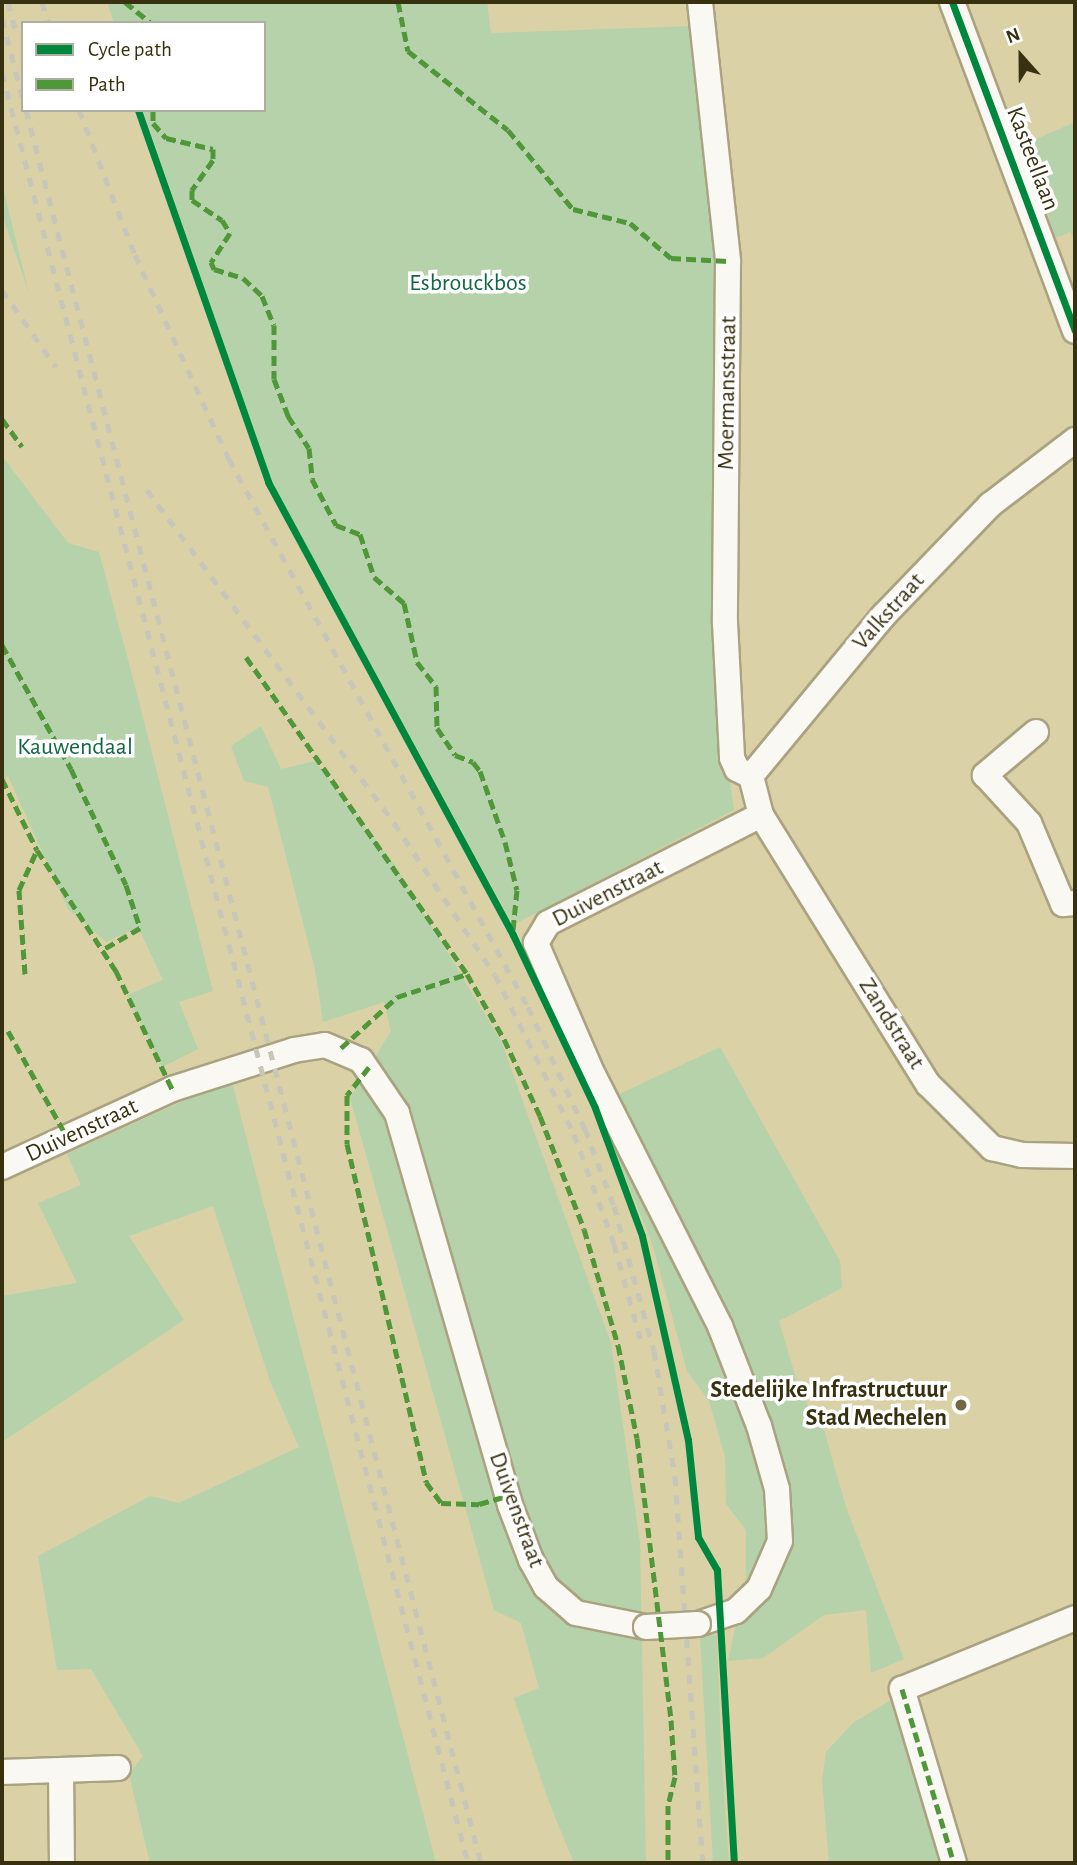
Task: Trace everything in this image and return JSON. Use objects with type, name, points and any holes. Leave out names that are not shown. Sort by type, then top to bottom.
[{"type":"street","name":"Moermansstraat","points":[[700,2],[729,271],[725,623],[732,758],[737,769],[751,776]]},
{"type":"street","name":"Kasteellaan","points":[[952,2],[1075,331]]},
{"type":"street","name":"Valkstraat","points":[[751,776],[884,615],[990,505],[1075,440]]},
{"type":"street","points":[[1036,732],[985,775],[1029,823],[1063,904],[1075,903]]},
{"type":"street","points":[[751,776],[761,815]]},
{"type":"street","name":"Zandstraat","points":[[761,815],[909,1057],[960,1120],[992,1148],[1022,1155],[1075,1156]]},
{"type":"street","name":"Duivenstraat","points":[[2,1167],[172,1089],[293,1050],[325,1045],[361,1060],[372,1070],[397,1114],[510,1505],[531,1560],[546,1587],[576,1613],[646,1627],[698,1624],[736,1611],[759,1589],[780,1541],[777,1489],[759,1426],[720,1326],[593,1075],[536,943],[548,923],[761,815]]},
{"type":"street","points":[[954,1863],[902,1689],[1075,1618]]},
{"type":"street","points":[[2,1772],[118,1768]]},
{"type":"street","points":[[61,1771],[62,1863]]},
{"type":"green space","name":"Esbrouckbos","points":[[107,2],[487,2],[491,33],[693,26],[720,263],[728,768],[734,810],[513,925],[271,480],[144,112],[266,112],[266,21],[113,21]]},
{"type":"green space","points":[[1075,122],[1075,241],[1070,232],[1055,238],[1027,143]]},
{"type":"green space","points":[[2,184],[29,293],[2,215]]},
{"type":"green space","name":"Kauwendaal","points":[[2,456],[68,543],[99,552],[131,671],[213,991],[179,1002],[198,1049],[162,1067],[127,995],[163,980],[138,927],[106,942],[68,909],[8,776],[2,783]]},
{"type":"green space","points":[[261,726],[281,769],[315,761],[394,864],[501,1041],[611,1343],[640,1543],[646,1863],[574,1863],[549,1802],[514,1698],[539,1688],[521,1623],[494,1610],[350,1098],[391,1031],[384,1002],[323,1022],[315,969],[268,787],[244,781],[231,746]]},
{"type":"green space","points":[[720,1047],[840,1261],[842,1288],[779,1321],[801,1395],[824,1430],[846,1507],[904,1659],[871,1673],[866,1610],[824,1615],[763,1658],[728,1661],[746,1579],[746,1530],[726,1504],[725,1457],[709,1401],[687,1371],[652,1243],[596,1105]]},
{"type":"green space","points":[[231,1079],[436,1863],[150,1863],[129,1774],[143,1756],[91,1669],[57,1670],[38,1556],[150,1496],[179,1503],[299,1447],[270,1381],[213,1206],[129,1236],[184,1320],[2,1442],[2,1296],[77,1283],[38,1203],[81,1185],[67,1154]]},
{"type":"green space","points":[[717,1635],[729,1863],[713,1863],[700,1636]]},
{"type":"green space","points":[[891,1700],[902,1714],[947,1863],[829,1863],[822,1780],[826,1752],[853,1723]]},
{"type":"railway","points":[[8,2],[16,32]]},
{"type":"railway","points":[[42,2],[48,21]]},
{"type":"railway","points":[[2,19],[21,91]]},
{"type":"railway","points":[[2,73],[468,1863]]},
{"type":"railway","points":[[27,112],[481,1863]]},
{"type":"railway","points":[[80,112],[135,255],[229,459],[528,1007],[585,1129],[614,1206],[654,1351],[675,1477],[703,1863]]},
{"type":"railway","points":[[2,290],[56,367]]},
{"type":"railway","points":[[147,490],[394,823],[495,975],[574,1134],[614,1244],[640,1338]]},
{"type":"marked path","points":[[125,2],[149,21]]},
{"type":"marked path","points":[[398,2],[408,51],[508,130],[573,209],[630,223],[671,258],[728,261]]},
{"type":"marked path","points":[[153,112],[153,123],[166,138],[213,149],[213,160],[192,190],[192,200],[222,220],[230,233],[211,262],[214,269],[243,278],[262,296],[274,325],[274,379],[288,416],[309,448],[312,479],[336,525],[360,534],[374,577],[404,603],[417,662],[436,686],[437,728],[455,755],[473,762],[480,771],[505,842],[517,890],[513,930]]},
{"type":"marked path","points":[[2,419],[22,447]]},
{"type":"marked path","points":[[2,645],[71,769],[126,885],[140,928],[104,949]]},
{"type":"marked path","points":[[246,657],[467,974]]},
{"type":"marked path","points":[[2,779],[37,850],[116,971],[172,1089]]},
{"type":"marked path","points":[[25,974],[19,890],[37,850]]},
{"type":"marked path","points":[[341,1048],[397,997],[467,974],[504,1039],[540,1116],[584,1229],[618,1345],[637,1438],[671,1720],[675,1777],[668,1805],[668,1863]]},
{"type":"marked path","points":[[8,1031],[68,1139]]},
{"type":"marked path","points":[[369,1067],[347,1095],[347,1144],[426,1482],[441,1503],[479,1504],[507,1496]]},
{"type":"marked path","points":[[902,1689],[954,1863]]},
{"type":"cycle path","points":[[952,2],[1075,331]]},
{"type":"cycle path","points":[[139,112],[268,482],[513,935],[595,1108],[642,1236],[688,1440],[698,1537],[717,1570],[734,1863]]},
{"type":"place","name":"Stedelijke Infrastructuur Stad Mechelen","points":[[961,1405]]}]
